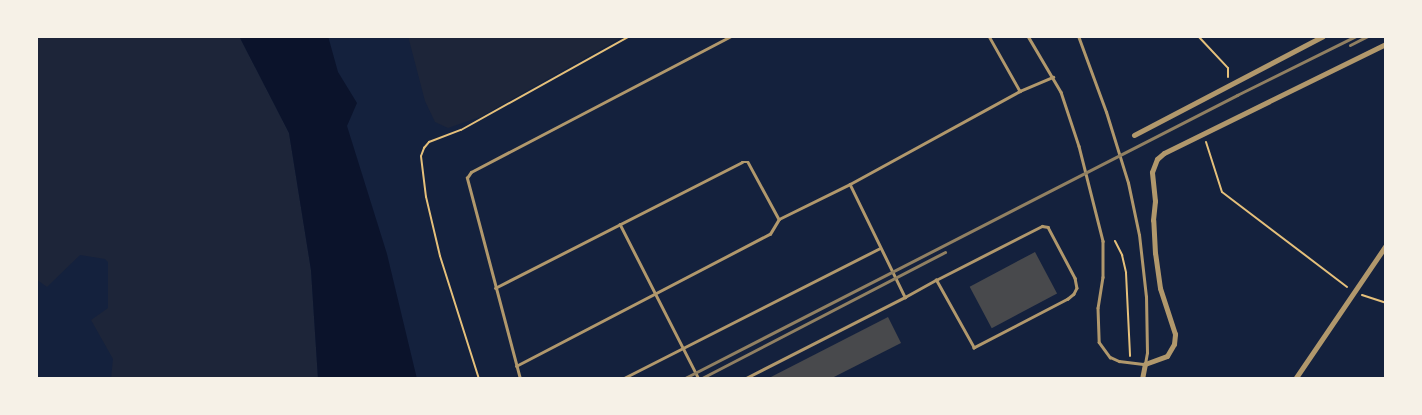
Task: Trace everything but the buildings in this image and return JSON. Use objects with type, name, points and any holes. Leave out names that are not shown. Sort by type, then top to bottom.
[{"type":"street","points":[[1134,135],[1228,84],[1323,36]]},
{"type":"street","points":[[1142,379],[1144,364],[1167,356],[1174,344],[1175,334],[1160,288],[1155,253],[1153,220],[1155,201],[1152,172],[1158,159],[1164,153],[1386,44]]},
{"type":"street","points":[[1295,379],[1386,245]]},
{"type":"lane","points":[[520,379],[467,178],[471,172],[731,36]]},
{"type":"lane","points":[[989,36],[1020,91]]},
{"type":"lane","points":[[1028,36],[1053,77],[1079,146],[1103,241],[1102,277],[1098,308],[1099,342],[1110,357],[1131,363],[1144,364],[1147,352],[1144,274],[1128,183],[1106,112],[1078,36]]},
{"type":"lane","points":[[516,366],[770,234],[779,219],[850,184],[1020,91],[1053,77]]},
{"type":"lane","points":[[495,288],[742,162],[748,162],[779,219]]},
{"type":"lane","points":[[850,184],[904,297]]},
{"type":"lane","points":[[620,224],[684,347],[698,379]]},
{"type":"lane","points":[[744,379],[936,280],[1042,226],[1048,227],[1076,278],[1077,288],[1068,299],[974,348],[936,280]]},
{"type":"lane","points":[[622,379],[880,248]]},
{"type":"path","points":[[479,379],[440,256],[426,197],[421,156],[424,148],[429,142],[460,130],[630,36]]},
{"type":"path","points":[[1198,36],[1228,68],[1228,84]]},
{"type":"path","points":[[1204,135],[1222,192],[1355,292],[1386,303]]},
{"type":"path","points":[[1115,241],[1122,255],[1126,273],[1131,363]]},
{"type":"shaded area","points":[[36,36],[239,36],[289,133],[311,270],[318,379],[111,379],[113,359],[91,320],[108,308],[108,262],[105,259],[80,255],[47,287],[36,279]]},
{"type":"shaded area","points":[[239,36],[328,36],[338,72],[357,103],[347,126],[387,254],[417,379],[318,379],[311,270],[289,133]]},
{"type":"shaded area","points":[[408,36],[624,36],[480,117],[448,128],[435,122],[425,101]]},
{"type":"railway","points":[[683,379],[1356,36]]},
{"type":"railway","points":[[1350,45],[1368,36]]},
{"type":"railway","points":[[700,379],[945,252]]}]
